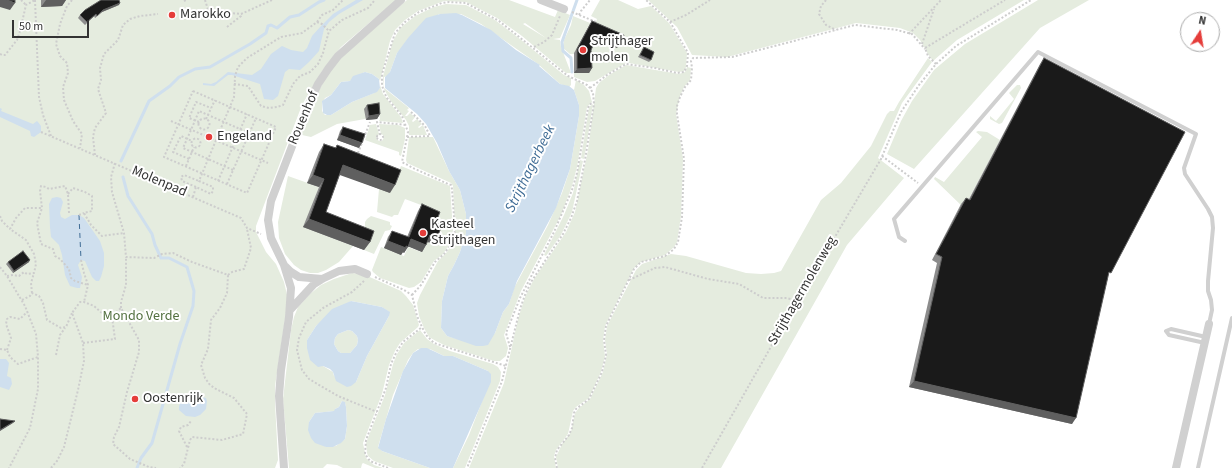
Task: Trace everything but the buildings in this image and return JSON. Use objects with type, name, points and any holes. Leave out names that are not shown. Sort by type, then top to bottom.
[{"type":"street","name":"Rouenhof","points":[[284,468],[279,396],[290,310],[291,288],[284,265],[271,238],[268,220],[271,201],[295,138],[318,84],[338,56],[401,0]]},
{"type":"street","points":[[540,0],[564,9]]},
{"type":"street","name":"Rouenhof","points":[[284,265],[299,277],[322,279]]},
{"type":"street","name":"Rouenhof","points":[[290,310],[314,284],[339,271],[355,270],[367,274]]},
{"type":"street","points":[[1176,468],[1209,324]]},
{"type":"lane","points":[[905,241],[899,237],[894,219],[1038,52],[1196,134],[1184,168],[1185,174],[1212,217],[1213,228],[1208,281],[1208,291],[1212,310],[1209,324]]},
{"type":"lane","points":[[1198,468],[1232,318]]},
{"type":"lane","points":[[1171,329],[1206,340],[1169,335],[1166,331],[1171,329]]},
{"type":"path","points":[[21,0],[26,5]]},
{"type":"path","points":[[0,54],[5,55],[17,40],[26,5],[35,0],[39,97],[43,115],[51,136]]},
{"type":"path","points":[[72,0],[67,6],[60,24],[56,44],[60,56],[67,63],[68,73],[63,87],[64,100],[73,121],[82,134],[80,148]]},
{"type":"path","points":[[205,0],[210,16],[232,13],[241,14]]},
{"type":"path","points":[[227,27],[241,16],[241,14],[272,0]]},
{"type":"path","points":[[199,181],[234,97],[234,84],[237,69],[247,58],[281,37],[302,33],[343,0]]},
{"type":"path","points":[[234,84],[248,86],[261,106],[273,108],[283,104],[293,84],[300,76],[310,72],[318,64],[324,53],[329,31],[342,20],[368,8],[375,0]]},
{"type":"path","points":[[579,15],[580,11],[590,0]]},
{"type":"path","points":[[590,88],[607,75],[626,64],[678,73],[684,72],[687,66],[688,53],[670,22],[646,0]]},
{"type":"path","points":[[670,22],[686,15],[710,0]]},
{"type":"path","points":[[826,0],[821,6],[819,14],[826,25],[836,30]]},
{"type":"path","points":[[909,34],[941,0]]},
{"type":"path","points":[[925,49],[1005,0]]},
{"type":"path","name":"Strijthagermolenweg","points":[[702,468],[796,300],[882,156],[901,112],[919,85],[936,64],[956,46],[1031,0]]},
{"type":"path","points":[[412,295],[421,286],[435,262],[448,250],[451,244],[454,231],[451,185],[402,162],[408,132],[402,116],[384,92],[382,85],[382,74],[395,33],[405,22],[419,12],[442,3],[466,3],[499,21],[534,47],[568,76],[583,82],[590,88],[594,102],[585,160],[571,218],[531,282],[523,299],[502,381],[467,468]]},
{"type":"path","points":[[922,44],[935,8]]},
{"type":"path","points":[[534,47],[544,42],[552,35],[564,9]]},
{"type":"path","points":[[96,155],[93,136],[95,128],[106,113],[98,89],[101,80],[100,68],[104,54],[118,40],[123,25],[126,22],[140,16],[158,14]]},
{"type":"path","points":[[576,14],[596,22]]},
{"type":"path","points":[[317,22],[322,24],[329,31]]},
{"type":"path","points":[[557,468],[555,458],[559,447],[569,435],[574,413],[576,409],[589,399],[602,372],[606,355],[604,340],[606,326],[634,269],[641,262],[665,256],[674,249],[678,242],[682,217],[684,159],[677,106],[685,87],[691,80],[691,61],[695,57],[732,57],[855,25],[897,30],[912,34],[922,44],[928,56],[936,64]]},
{"type":"path","points":[[687,66],[692,68]]},
{"type":"path","points":[[192,91],[230,107],[276,127],[247,193],[164,157],[192,91]]},
{"type":"path","points":[[206,119],[215,100]]},
{"type":"path","points":[[202,129],[199,122],[189,118],[196,102],[211,108]]},
{"type":"path","points":[[510,347],[506,333],[520,298],[563,215],[572,190],[588,108],[589,105],[594,102]]},
{"type":"path","points":[[233,170],[183,148],[195,120],[199,111],[249,133]]},
{"type":"path","points":[[407,137],[430,136],[425,126],[410,111]]},
{"type":"path","points":[[218,181],[247,114]]},
{"type":"path","points":[[199,122],[203,118],[206,119]]},
{"type":"path","points":[[227,184],[256,118]]},
{"type":"path","points":[[202,129],[207,129],[210,126],[210,123],[206,119]]},
{"type":"path","points":[[171,121],[268,163]]},
{"type":"path","points":[[358,153],[370,122]]},
{"type":"path","points":[[380,135],[377,122],[406,125]]},
{"type":"path","points":[[200,134],[202,129]]},
{"type":"path","name":"Molenpad","points":[[41,132],[241,218],[247,228],[271,238]]},
{"type":"path","points":[[189,159],[173,152],[180,136],[192,141]]},
{"type":"path","points":[[192,141],[197,138],[201,141],[200,146],[197,148],[194,147]]},
{"type":"path","points":[[186,167],[194,147],[192,145],[192,141]]},
{"type":"path","points":[[882,156],[922,186]]},
{"type":"path","points":[[579,159],[585,160]]},
{"type":"path","points":[[115,163],[111,177],[112,192],[124,233],[126,257],[126,285],[121,302],[121,308],[140,340],[139,352],[113,444],[130,460],[156,468]]},
{"type":"path","points":[[184,175],[199,181],[213,187],[214,192],[211,194],[196,188],[182,181],[181,177],[184,175]]},
{"type":"path","points":[[69,213],[68,194],[65,186],[49,189],[41,186],[40,191],[42,208],[37,223],[41,244],[53,249],[55,256],[60,259],[69,269],[71,278],[75,281],[88,285]]},
{"type":"path","points":[[68,194],[73,188],[92,196],[92,211],[79,215]]},
{"type":"path","points":[[193,197],[196,188]]},
{"type":"path","points":[[10,229],[16,218],[25,208],[42,208]]},
{"type":"path","points":[[84,213],[91,225],[102,236],[124,233]]},
{"type":"path","points":[[0,216],[2,221],[10,229],[26,240],[34,254],[36,264],[31,283],[32,293]]},
{"type":"path","points":[[228,275],[232,272],[244,269],[251,248],[247,228]]},
{"type":"path","points":[[126,257],[154,258],[162,254],[173,252],[197,264],[228,275]]},
{"type":"path","points":[[543,255],[547,258]]},
{"type":"path","points":[[81,260],[88,285],[84,302]]},
{"type":"path","points":[[0,267],[22,300],[36,334],[38,357],[38,389],[30,428],[10,468]]},
{"type":"path","points":[[629,280],[655,268],[665,267],[714,281],[739,284],[763,298],[787,298],[796,300]]},
{"type":"path","points":[[7,276],[13,274],[19,276],[24,272],[27,274],[34,273]]},
{"type":"path","points":[[377,412],[338,396],[308,379],[302,370],[297,350],[299,338],[306,322],[323,308],[352,292],[362,283],[367,274],[412,295],[417,316],[422,327],[426,335],[434,343],[506,366]]},
{"type":"path","points":[[180,468],[184,464],[187,449],[192,437],[222,440],[243,434],[247,414],[234,398],[216,390],[210,385],[205,378],[201,365],[208,349],[211,320],[220,308],[227,293],[228,275]]},
{"type":"path","points":[[22,300],[30,296],[32,293]]},
{"type":"path","points":[[32,293],[38,296],[43,303],[47,320],[61,328],[66,327]]},
{"type":"path","points":[[56,355],[60,335],[66,327],[72,312],[80,302],[94,306],[106,316],[110,318],[112,317]]},
{"type":"path","points":[[112,317],[121,308]]},
{"type":"path","points":[[27,312],[20,319],[10,317],[7,319],[6,324],[11,338],[7,350],[10,357],[18,364],[38,357]]},
{"type":"path","points":[[51,468],[57,461],[64,447],[84,361],[83,343],[72,312]]},
{"type":"path","points":[[83,343],[114,339],[112,317]]},
{"type":"path","points":[[388,468],[370,461],[365,454],[366,440],[386,388],[391,364],[397,351],[403,342],[422,327]]},
{"type":"path","points":[[0,349],[7,350]]},
{"type":"path","points":[[187,449],[183,436],[179,431],[181,427],[188,425],[191,421]]},
{"type":"green space","name":"Mondo Verde","points":[[0,0],[396,0],[341,47],[322,71],[302,105],[256,226],[256,232],[266,252],[276,264],[284,282],[288,299],[275,386],[278,460],[275,468],[0,468]]},
{"type":"green space","points":[[407,0],[509,0],[555,17],[558,10],[570,15],[560,38],[553,39],[560,40],[561,47],[571,73],[566,73],[522,36],[497,18],[466,2],[444,1],[418,11],[405,20],[395,30],[390,41],[380,81],[372,74],[365,72],[350,81],[341,82],[331,95],[325,98],[322,103],[322,111],[325,115],[331,115],[352,102],[374,93],[380,88],[380,85],[383,94],[401,117],[403,123],[379,121],[378,107],[365,119],[337,124],[311,137],[302,135],[301,132],[313,102],[332,67],[349,50]],"holes":[[[525,23],[546,38],[523,24]]]},
{"type":"green space","points":[[600,0],[618,0],[638,9],[651,6],[669,23],[687,53],[686,67],[684,71],[679,72],[626,63],[595,81],[587,82],[574,77],[574,73],[589,73],[588,55],[595,39],[617,48],[589,26],[574,54],[570,54],[563,48],[564,40],[571,25],[573,16],[595,25],[597,19],[591,16]]},
{"type":"green space","points":[[648,0],[1024,0],[957,40],[933,61],[920,40],[913,33],[900,28],[856,23],[727,57],[692,55],[677,27]]},
{"type":"green space","points":[[1038,0],[1089,0],[1040,28],[914,169],[887,154],[901,121],[912,101],[934,70],[965,44]]},
{"type":"green space","points":[[446,4],[466,5],[495,20],[564,75],[571,78],[571,85],[569,87],[560,84],[538,64],[481,24],[461,14],[439,14],[397,53],[388,76],[384,77],[384,88],[409,108],[407,110],[409,111],[405,116],[410,113],[415,117],[412,121],[413,122],[417,119],[422,124],[418,127],[419,128],[423,125],[427,135],[409,135],[409,126],[406,120],[390,100],[384,89],[383,76],[393,41],[400,28],[415,16],[434,7]]},
{"type":"green space","points":[[928,58],[932,62],[902,103],[878,158],[904,178],[847,245],[721,468],[558,468],[556,457],[562,444],[571,432],[575,413],[590,399],[603,372],[607,354],[605,340],[607,326],[636,270],[642,264],[671,254],[686,256],[746,273],[761,274],[781,271],[821,200],[841,183],[871,146],[887,114],[890,111],[894,111]]},
{"type":"green space","points":[[626,65],[679,74],[685,72],[687,67],[691,68],[690,80],[684,87],[680,96],[676,114],[683,159],[681,216],[677,242],[665,255],[641,262],[634,268],[605,326],[603,340],[605,356],[601,372],[589,398],[576,407],[573,411],[568,434],[556,450],[554,456],[556,468],[469,468],[504,383],[518,319],[525,297],[534,279],[566,232],[575,212],[588,150],[596,88],[599,83],[609,75]]},
{"type":"green space","points":[[576,80],[584,85],[589,91],[592,102],[587,107],[577,167],[572,186],[561,215],[521,291],[504,335],[508,348],[506,356],[500,361],[494,361],[436,341],[429,337],[424,328],[419,316],[417,303],[438,261],[447,252],[453,241],[455,230],[453,186],[451,183],[407,163],[406,160],[409,137],[433,137],[460,190],[466,214],[466,233],[460,252],[448,276],[442,301],[441,328],[447,336],[481,346],[495,333],[503,312],[509,304],[514,288],[548,225],[562,193],[570,169],[579,116],[579,105],[574,90]]},
{"type":"green space","points":[[1017,85],[1020,85],[1021,88],[1002,123],[999,124],[990,119],[990,116],[996,121],[1014,99],[1009,93]]},
{"type":"green space","points":[[593,104],[584,159],[581,158],[589,107]]},
{"type":"green space","points":[[376,124],[379,134],[376,138],[379,141],[382,141],[384,137],[381,134],[379,124],[398,125],[405,128],[405,139],[401,156],[399,155],[399,152],[365,140],[370,125]]},
{"type":"green space","points":[[976,132],[987,132],[1000,140],[964,208],[934,179],[935,177],[944,182],[982,137]]},
{"type":"green space","points":[[580,160],[583,161],[572,212],[561,235],[546,256],[544,255],[573,193]]},
{"type":"green space","points":[[401,166],[450,186],[453,230],[451,242],[443,254],[434,261],[421,282],[414,287],[409,288],[380,278],[373,272],[372,270],[381,247],[404,256],[408,247],[421,252],[426,241],[436,246],[442,232],[432,228],[419,211],[421,205],[405,199],[398,215],[394,215],[392,217],[377,212],[379,189],[396,178]]},
{"type":"green space","points":[[288,176],[319,187],[304,227],[353,246],[339,262],[318,273],[310,273],[301,270],[294,265],[285,254],[279,238],[278,222]]},
{"type":"green space","points":[[371,216],[390,222],[390,225],[392,226],[390,230],[385,231],[374,254],[364,250],[368,239],[365,222]]},
{"type":"green space","points":[[352,273],[363,274],[401,291],[413,305],[419,325],[400,343],[395,351],[389,365],[382,394],[363,443],[366,458],[374,465],[383,468],[375,468],[363,463],[361,468],[343,468],[337,465],[327,464],[323,468],[289,468],[283,399],[291,330],[294,317],[298,307],[310,294],[321,285]],"holes":[[[351,301],[382,307],[389,312],[389,316],[367,356],[356,382],[334,376],[333,372],[323,366],[307,340],[316,326]],[[342,401],[345,403],[346,407],[347,426],[345,439],[336,446],[326,447],[309,422],[315,413],[335,411]]]},
{"type":"green space","points":[[348,330],[352,331],[357,336],[357,345],[350,353],[341,353],[334,344],[335,338],[338,334]]},
{"type":"green space","points":[[420,330],[427,339],[434,344],[450,351],[493,364],[498,367],[501,372],[500,381],[465,468],[453,468],[469,435],[486,391],[488,371],[453,356],[444,356],[430,349],[418,349],[408,360],[393,395],[378,447],[382,451],[430,468],[393,468],[374,461],[368,456],[367,453],[366,443],[385,395],[397,354],[404,343]]},
{"type":"water","points":[[356,0],[363,0],[339,14],[329,22],[324,29],[319,51],[309,62],[300,70],[289,69],[285,72],[278,96],[273,100],[264,99],[260,84],[232,75],[228,75],[214,86],[203,85],[203,83],[211,84],[216,82],[228,72],[252,75],[261,69],[271,54],[282,46],[291,50],[303,52],[307,48],[312,36],[333,14]]},
{"type":"water","points":[[456,13],[491,30],[516,50],[540,65],[539,66],[560,84],[569,86],[574,90],[579,105],[579,116],[570,169],[556,208],[517,281],[509,304],[503,312],[495,333],[488,345],[483,346],[476,346],[447,336],[441,328],[442,301],[448,276],[460,252],[466,233],[466,214],[460,190],[426,124],[417,114],[385,88],[385,77],[390,72],[397,53],[426,18],[440,14]]},
{"type":"water","points":[[365,72],[372,74],[379,79],[380,88],[377,92],[352,102],[331,115],[323,113],[322,101],[331,95],[341,82],[350,81],[353,76]]},
{"type":"water","points":[[0,108],[2,109],[1,111],[33,124],[37,121],[41,126],[41,132],[34,137],[31,136],[30,131],[0,117]]},
{"type":"water","points":[[52,198],[61,198],[63,202],[60,213],[61,217],[65,219],[72,215],[79,215],[84,218],[100,241],[104,253],[104,266],[99,281],[96,281],[92,277],[85,261],[81,260],[78,265],[82,277],[80,288],[70,286],[65,275],[59,245],[51,237],[49,204]]},
{"type":"water","points":[[351,301],[382,307],[390,312],[367,356],[356,382],[347,387],[336,381],[333,372],[330,369],[323,366],[318,367],[310,360],[307,348],[307,340],[316,326],[332,309]],"holes":[[[348,330],[352,331],[357,336],[357,345],[350,353],[341,353],[334,344],[335,338],[338,334]]]},
{"type":"water","points":[[421,348],[427,348],[444,356],[453,356],[488,371],[491,374],[491,382],[453,468],[430,468],[382,451],[378,448],[386,419],[403,371],[413,353]]},
{"type":"water","points":[[0,359],[6,359],[9,363],[7,376],[11,378],[12,384],[9,390],[0,387]]},
{"type":"water","points":[[192,395],[206,398],[207,401],[206,409],[200,415],[195,417],[186,416],[179,410],[182,400]]},
{"type":"water","points":[[342,401],[345,402],[346,407],[347,426],[345,439],[333,447],[326,447],[315,443],[308,430],[309,422],[315,413],[334,411],[339,407]]},
{"type":"waterway","points":[[121,161],[149,101],[170,86],[179,77],[195,69],[210,67],[266,33],[268,26],[271,25],[277,28],[290,17],[299,15],[324,0]]},
{"type":"waterway","name":"Strijthagerbeek","points":[[572,72],[571,58],[563,51],[562,42],[577,0]]},
{"type":"waterway","points":[[123,177],[128,196],[152,234],[161,258],[169,258],[187,267],[194,291],[193,306],[180,344],[152,443],[141,458],[137,468]]},
{"type":"ferry route","points":[[79,215],[81,260]]},
{"type":"place","name":"Marokko","points":[[172,15]]},
{"type":"place","name":"Strijthager molen","points":[[583,50]]},
{"type":"place","name":"Engeland","points":[[209,137]]},
{"type":"place","name":"Kasteel Strijthagen","points":[[423,233]]},
{"type":"place","name":"Oostenrijk","points":[[135,399]]}]
